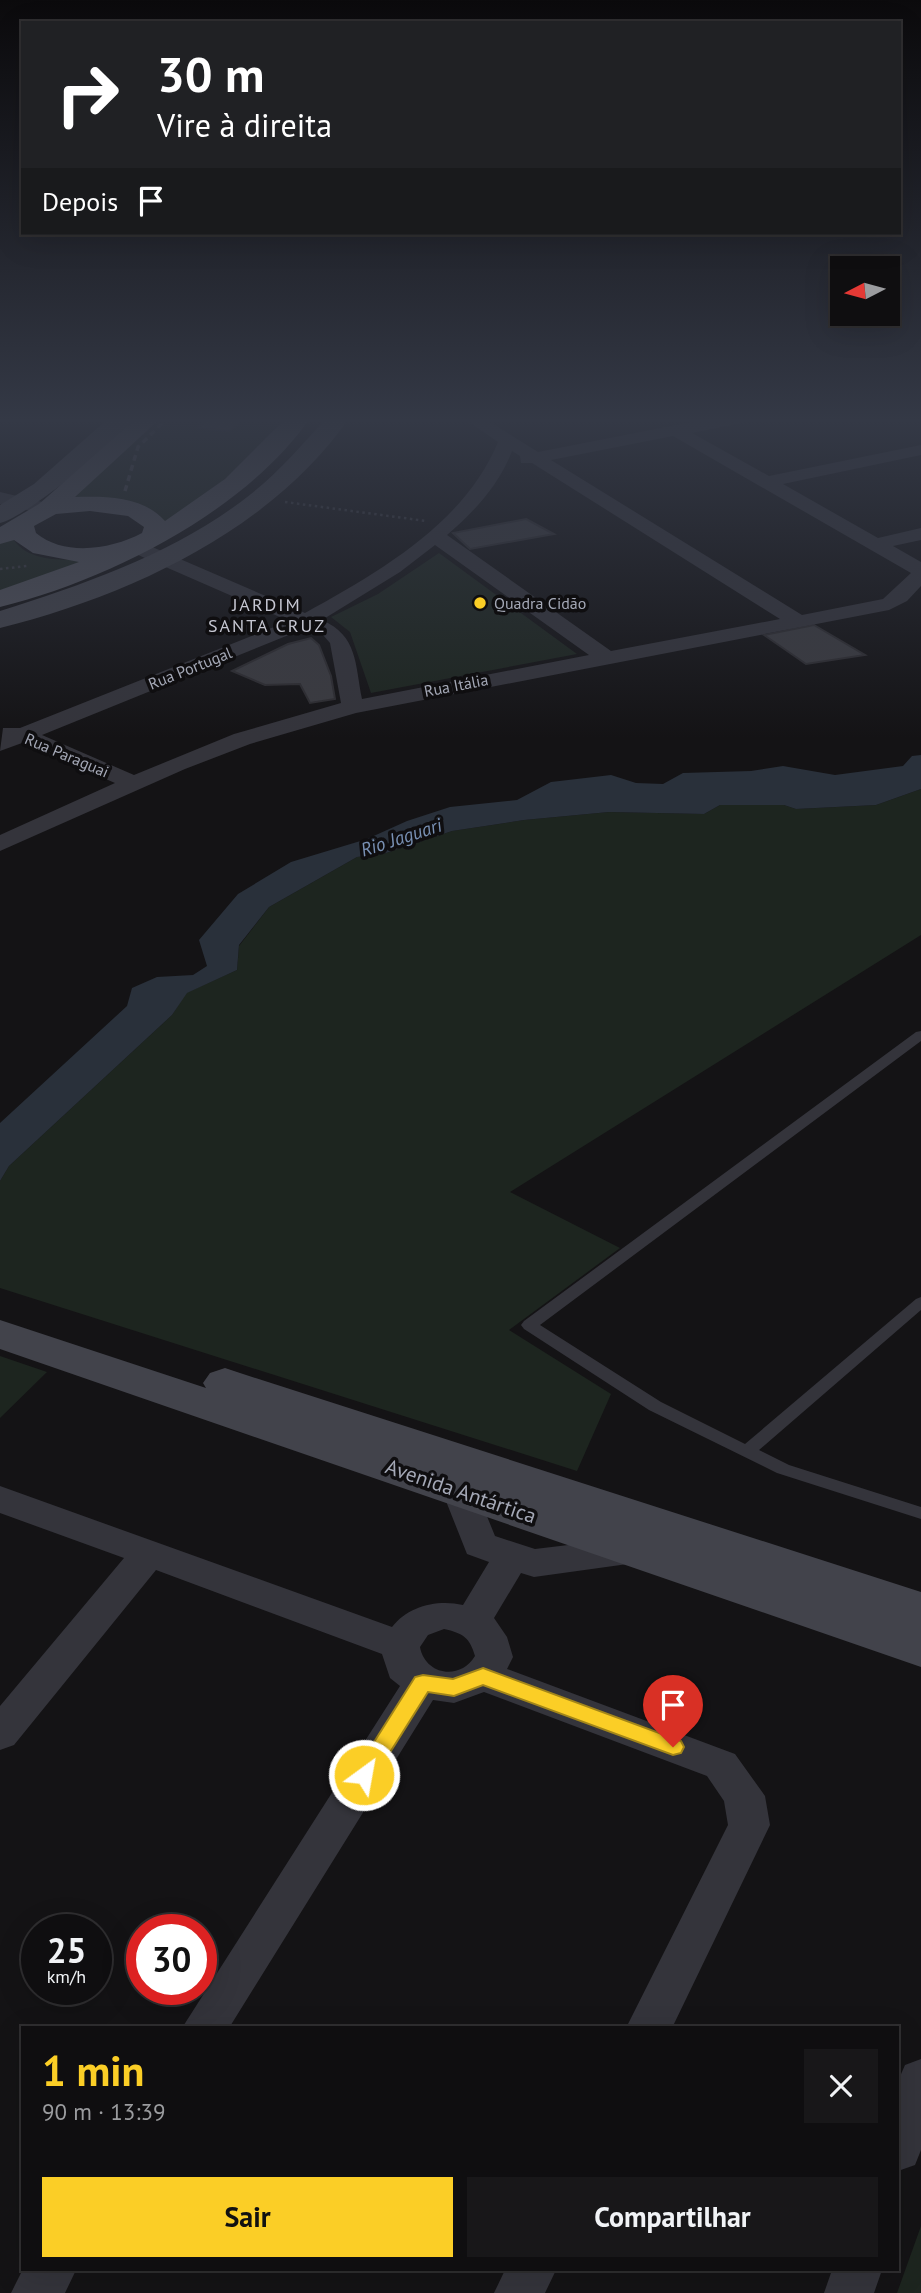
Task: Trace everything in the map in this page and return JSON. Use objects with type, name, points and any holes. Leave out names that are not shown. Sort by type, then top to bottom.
[{"type":"main road","points":[[14,524],[32,544],[64,554],[150,547]]},
{"type":"main road","points":[[150,547],[155,524]]},
{"type":"main road","points":[[0,599],[150,547],[181,524]]},
{"type":"street","points":[[0,620],[106,583],[150,547],[223,524]]},
{"type":"street","name":"Rua Portugal","points":[[0,744],[306,621],[382,576],[447,524]]},
{"type":"street","points":[[643,524],[798,621]]},
{"type":"street","points":[[841,524],[921,572]]},
{"type":"street","points":[[441,530],[605,657]]},
{"type":"street","points":[[876,544],[921,534]]},
{"type":"street","points":[[150,547],[330,631],[340,641],[353,707]]},
{"type":"street","name":"Rua Itália","points":[[0,845],[133,783],[242,739],[353,707],[889,604],[921,572]]},
{"type":"street","name":"Rua Paraguai","points":[[0,732],[23,735],[133,783]]},
{"type":"street","name":"Avenida Antártica","points":[[0,1309],[921,1611]]},
{"type":"street","name":"Avenida Antártica","points":[[0,1335],[921,1648]]},
{"type":"street","points":[[460,1491],[480,1545],[512,1556],[534,1563],[637,1550]]},
{"type":"street","points":[[0,1499],[400,1646]]},
{"type":"street","points":[[0,1734],[150,1552]]},
{"type":"street","points":[[473,1620],[512,1556]]},
{"type":"street","points":[[443,1615],[473,1620],[491,1636],[493,1646],[494,1657],[483,1676],[454,1688],[423,1683],[404,1667],[400,1646],[415,1625],[443,1615]]},
{"type":"street","points":[[483,1676],[721,1765],[744,1796],[749,1825],[650,2026]]},
{"type":"street","points":[[205,2026],[423,1683]]},
{"type":"street","points":[[899,2146],[921,2080]]},
{"type":"street","points":[[36,2293],[50,2271]]},
{"type":"street","points":[[519,2293],[530,2271]]},
{"type":"street","points":[[849,2293],[857,2271]]},
{"type":"lane","points":[[921,1035],[529,1325],[655,1406],[783,1469],[921,1513]]},
{"type":"lane","points":[[747,1451],[921,1302]]},
{"type":"path","points":[[406,524],[441,530]]},
{"type":"shaded area","points":[[156,524],[168,524],[158,532]]},
{"type":"shaded area","points":[[12,537],[19,546],[38,556],[61,560],[95,559],[0,593],[0,543]]},
{"type":"shaded area","points":[[439,553],[577,654],[371,693],[350,632],[331,617],[378,594]]},
{"type":"shaded area","points":[[921,789],[921,935],[510,1192],[620,1248],[509,1330],[611,1394],[577,1471],[0,1288],[0,1181],[9,1166],[172,1015],[186,993],[237,970],[239,946],[269,907],[357,857],[383,854],[452,831],[524,820],[609,812],[704,814],[720,805],[784,805],[796,809],[876,805]]},
{"type":"shaded area","points":[[0,1356],[47,1372],[0,1418]]},
{"type":"shaded area","points":[[921,2226],[921,2293],[897,2293]]},
{"type":"water","name":"Rio Jaguari","points":[[921,755],[921,789],[876,805],[796,809],[784,805],[720,805],[704,814],[609,812],[524,820],[452,831],[383,854],[357,857],[269,907],[239,945],[237,970],[187,993],[172,1015],[9,1166],[0,1181],[0,1123],[127,1006],[132,988],[157,977],[193,975],[207,966],[199,940],[238,894],[291,862],[367,839],[407,821],[450,807],[517,800],[551,782],[611,775],[636,783],[663,784],[683,773],[751,771],[783,766],[835,775],[903,766],[912,756]]},
{"type":"building","points":[[500,524],[535,524],[554,534],[470,549],[453,533]]},
{"type":"building","points":[[814,625],[865,655],[806,664],[764,635]]},
{"type":"building","points":[[311,638],[319,645],[331,676],[335,699],[310,703],[300,684],[265,685],[232,671],[288,644]]},
{"type":"place","name":"Quadra Cidão","points":[[480,603]]},
{"type":"district","name":"JARDIM SANTA CRUZ","points":[[267,614]]},
{"type":"route","points":[[364,1775],[423,1683],[454,1688],[483,1676],[673,1747]]}]
